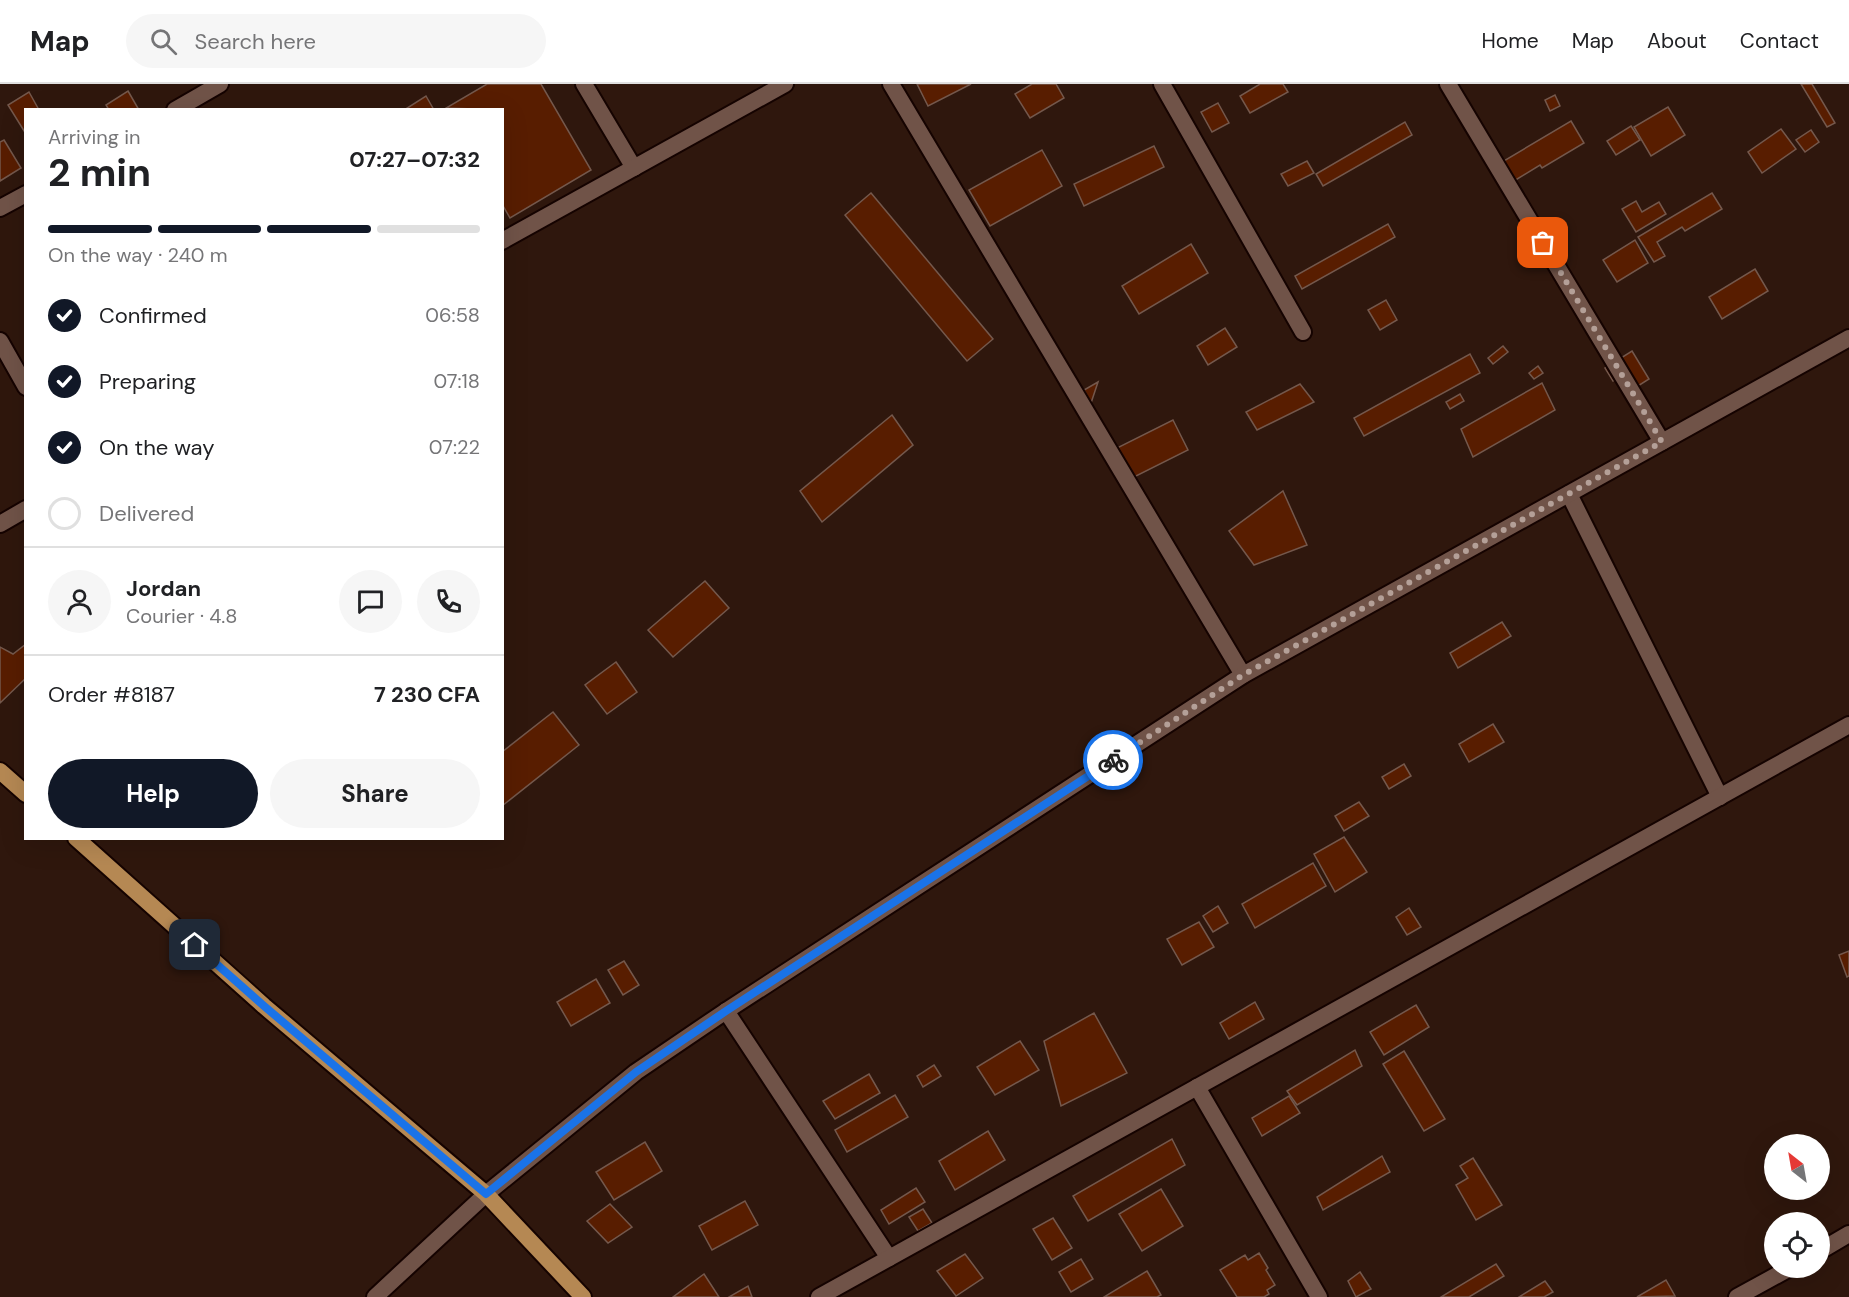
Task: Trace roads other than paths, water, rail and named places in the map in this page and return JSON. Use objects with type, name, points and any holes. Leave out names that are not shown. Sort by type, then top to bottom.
[{"type":"main road","points":[[0,771],[24,792]]},
{"type":"main road","points":[[78,840],[264,1006],[486,1194],[583,1297]]},
{"type":"street","points":[[178,108],[220,84]]},
{"type":"street","points":[[584,84],[634,168]]},
{"type":"street","points":[[504,240],[785,84]]},
{"type":"street","points":[[891,84],[1243,675]]},
{"type":"street","points":[[1162,84],[1303,332]]},
{"type":"street","points":[[1448,84],[1662,442]]},
{"type":"street","points":[[0,208],[24,195]]},
{"type":"street","points":[[375,1297],[486,1194],[636,1072],[726,1011],[1243,675],[1849,338]]},
{"type":"street","points":[[0,341],[24,383]]},
{"type":"street","points":[[1569,494],[1720,796]]},
{"type":"street","points":[[0,524],[24,509]]},
{"type":"street","points":[[819,1297],[1849,725]]},
{"type":"street","points":[[726,1011],[889,1258]]},
{"type":"street","points":[[1197,1087],[1319,1297]]},
{"type":"street","points":[[1830,1245],[1849,1234]]},
{"type":"street","points":[[1737,1297],[1772,1278]]}]
